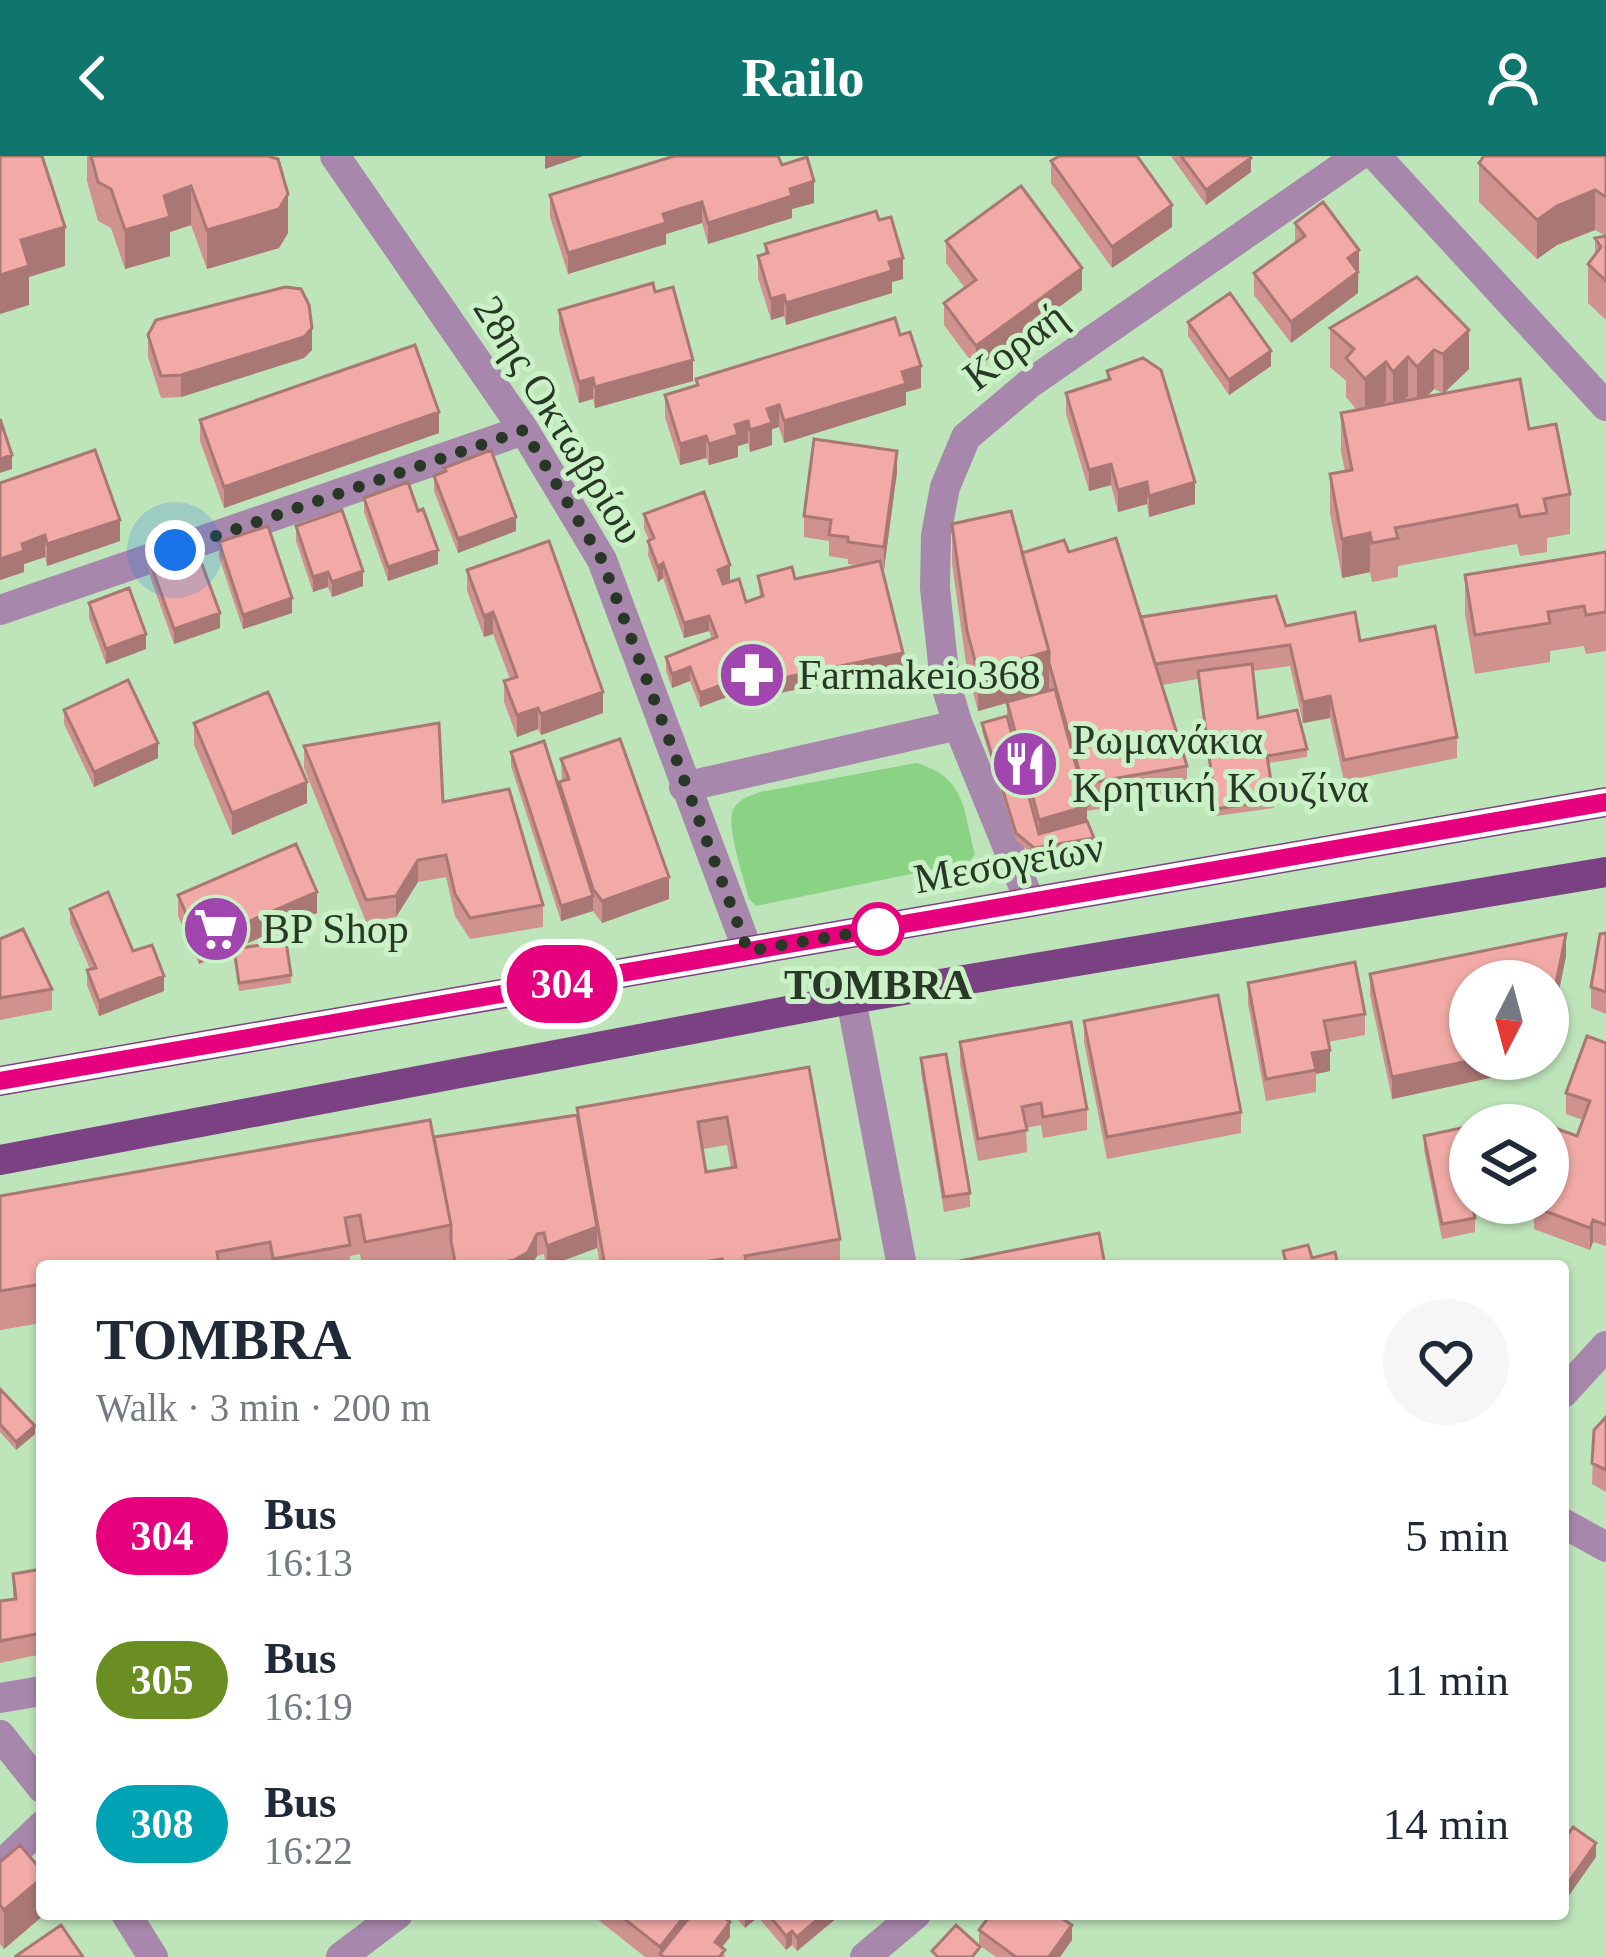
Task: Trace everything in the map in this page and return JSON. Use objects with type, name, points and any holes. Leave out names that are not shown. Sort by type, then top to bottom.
[{"type":"main road","name":"Μεσογείων","points":[[0,1081],[1606,802]]},
{"type":"main road","points":[[0,1160],[851,999],[1606,872]]},
{"type":"street","name":"28ης Οκτωβρίου","points":[[335,156],[524,430],[602,560],[748,951]]},
{"type":"street","name":"Κοραή","points":[[1030,902],[945,682],[935,589],[937,535],[946,487],[966,437],[1029,384],[1358,156]]},
{"type":"street","points":[[1376,156],[1606,406]]},
{"type":"street","points":[[0,610],[524,430]]},
{"type":"street","points":[[684,787],[958,725]]},
{"type":"street","points":[[851,999],[901,1260]]},
{"type":"street","points":[[1569,1386],[1606,1346]]},
{"type":"street","points":[[1569,1526],[1606,1547]]},
{"type":"street","points":[[0,1699],[36,1692]]},
{"type":"street","points":[[0,1735],[36,1780]]},
{"type":"street","points":[[0,1866],[36,1832]]},
{"type":"street","points":[[130,1920],[153,1957]]},
{"type":"street","points":[[341,1957],[390,1920]]},
{"type":"street","points":[[865,1957],[909,1920]]},
{"type":"green space","points":[[916,763],[945,777],[960,797],[975,854],[969,862],[756,906],[749,899],[732,826],[739,802],[760,792]]},
{"type":"building","points":[[0,156],[42,156],[65,227],[21,240],[29,266],[0,275]]},
{"type":"building","points":[[91,156],[268,156],[278,159],[288,194],[279,209],[207,230],[191,186],[164,196],[170,217],[125,230],[111,189],[98,182]]},
{"type":"building","points":[[674,156],[778,156],[782,165],[807,157],[814,181],[790,189],[792,196],[708,223],[702,202],[663,214],[666,223],[568,253],[550,195]]},
{"type":"building","points":[[1059,156],[1137,156],[1172,205],[1112,247],[1051,161]]},
{"type":"building","points":[[1181,156],[1250,156],[1251,158],[1206,190]]},
{"type":"building","points":[[1484,156],[1606,156],[1606,197],[1595,190],[1537,220],[1479,163]]},
{"type":"building","points":[[1021,186],[1082,268],[976,346],[944,303],[976,280],[946,241]]},
{"type":"building","points":[[1323,202],[1359,250],[1348,258],[1358,272],[1291,322],[1254,273],[1305,236],[1295,223]]},
{"type":"building","points":[[876,211],[879,220],[891,217],[903,258],[889,262],[892,271],[786,303],[784,295],[771,299],[758,256],[768,253],[765,244]]},
{"type":"building","points":[[1606,236],[1606,281],[1588,264],[1601,247],[1595,238]]},
{"type":"building","points":[[1417,277],[1469,330],[1443,354],[1434,350],[1417,367],[1408,357],[1393,372],[1386,362],[1365,379],[1346,358],[1354,349],[1330,328]]},
{"type":"building","points":[[653,283],[655,292],[673,287],[693,360],[595,387],[593,378],[579,382],[559,310]]},
{"type":"building","points":[[285,287],[301,289],[309,305],[312,328],[304,337],[181,375],[161,376],[148,335],[156,320]]},
{"type":"building","points":[[1230,293],[1271,351],[1229,380],[1188,322]]},
{"type":"building","points":[[895,318],[900,335],[910,332],[921,366],[902,372],[906,384],[784,421],[779,405],[767,409],[772,423],[750,430],[748,421],[735,425],[738,435],[709,444],[706,436],[680,444],[665,395],[698,385],[696,379]]},
{"type":"building","points":[[415,345],[439,412],[224,487],[200,420]]},
{"type":"building","points":[[1143,358],[1161,370],[1195,482],[1149,496],[1147,482],[1118,490],[1111,464],[1089,470],[1066,393],[1110,379],[1107,371]]},
{"type":"building","points":[[1520,379],[1529,429],[1556,424],[1570,494],[1544,499],[1547,513],[1520,517],[1517,505],[1395,528],[1398,538],[1372,543],[1370,533],[1342,539],[1330,474],[1352,470],[1341,413]]},
{"type":"building","points":[[0,419],[12,455],[0,459]]},
{"type":"building","points":[[814,439],[897,451],[884,547],[829,535],[831,520],[804,516]]},
{"type":"building","points":[[95,450],[120,520],[47,544],[45,535],[22,544],[24,551],[0,559],[0,483]]},
{"type":"building","points":[[491,450],[516,517],[458,539],[434,476]]},
{"type":"building","points":[[408,482],[438,550],[388,567],[364,498]]},
{"type":"building","points":[[704,492],[730,565],[718,570],[723,584],[739,579],[746,602],[763,596],[758,576],[792,567],[795,579],[880,561],[903,653],[749,685],[746,676],[700,693],[690,667],[672,674],[666,657],[717,637],[709,616],[684,623],[663,563],[658,567],[648,541],[654,538],[644,514]]},
{"type":"building","points":[[342,510],[363,571],[332,582],[328,572],[313,577],[296,526]]},
{"type":"building","points":[[1011,511],[1049,651],[978,672],[967,631],[952,524]]},
{"type":"building","points":[[268,526],[292,598],[243,615],[219,542]]},
{"type":"building","points":[[1116,538],[1187,766],[1083,784],[1022,553],[1064,540],[1069,552]]},
{"type":"building","points":[[549,541],[603,692],[541,714],[538,708],[517,715],[504,681],[517,677],[493,612],[484,616],[467,570]]},
{"type":"building","points":[[194,543],[220,613],[174,629],[149,560]]},
{"type":"building","points":[[1606,552],[1606,612],[1586,615],[1584,606],[1548,612],[1550,623],[1475,635],[1465,575]]},
{"type":"building","points":[[129,588],[146,634],[106,649],[89,603]]},
{"type":"building","points":[[1276,596],[1286,626],[1355,612],[1360,641],[1435,626],[1457,737],[1344,760],[1330,696],[1303,702],[1290,645],[1155,664],[1141,617]]},
{"type":"building","points":[[1252,664],[1258,718],[1297,710],[1307,749],[1267,756],[1274,800],[1216,809],[1198,671]]},
{"type":"building","points":[[128,680],[158,743],[94,772],[64,710]]},
{"type":"building","points":[[1055,689],[1087,806],[1039,820],[1007,702]]},
{"type":"building","points":[[268,692],[307,782],[232,813],[194,723]]},
{"type":"building","points":[[1007,716],[1039,834],[1087,821],[1094,838],[1034,848],[1016,833],[982,723]]},
{"type":"building","points":[[439,723],[443,802],[509,789],[543,905],[470,918],[455,894],[446,855],[418,860],[396,896],[366,900],[304,746]]},
{"type":"building","points":[[620,739],[669,877],[602,901],[593,889],[559,782],[569,779],[561,759]]},
{"type":"building","points":[[544,741],[593,896],[561,906],[511,752]]},
{"type":"building","points":[[296,844],[317,892],[199,943],[178,895]]},
{"type":"building","points":[[108,892],[133,951],[152,945],[164,976],[99,1001],[87,970],[96,968],[70,909]]},
{"type":"building","points":[[23,929],[52,989],[0,998],[0,939]]},
{"type":"building","points":[[1606,933],[1606,992],[1591,987],[1600,934]]},
{"type":"building","points":[[1566,934],[1561,960],[1449,960],[1449,1065],[1392,1077],[1370,974]]},
{"type":"building","points":[[286,941],[291,975],[239,983],[234,949]]},
{"type":"building","points":[[1355,962],[1365,1014],[1324,1021],[1330,1050],[1312,1053],[1316,1070],[1266,1079],[1248,983]]},
{"type":"building","points":[[1218,995],[1241,1112],[1107,1137],[1084,1021]]},
{"type":"building","points":[[1071,1022],[1087,1109],[1043,1117],[1041,1103],[1022,1107],[1027,1130],[978,1139],[960,1042]]},
{"type":"building","points":[[1587,1036],[1606,1043],[1606,1225],[1593,1220],[1590,1228],[1569,1220],[1569,1133],[1577,1136],[1590,1101],[1566,1093]]},
{"type":"building","points":[[946,1054],[970,1193],[944,1197],[921,1058]]},
{"type":"building","points":[[809,1067],[840,1239],[745,1256],[746,1260],[604,1260],[577,1108]],"holes":[[[727,1117],[736,1167],[706,1172],[698,1122]]]},
{"type":"building","points":[[577,1115],[597,1227],[547,1246],[544,1233],[537,1234],[528,1252],[514,1260],[455,1260],[434,1137]]},
{"type":"building","points":[[430,1120],[451,1225],[365,1242],[360,1215],[345,1218],[350,1245],[273,1259],[270,1242],[217,1252],[218,1260],[36,1260],[36,1285],[0,1291],[0,1196]]},
{"type":"building","points":[[1449,1131],[1449,1223],[1442,1224],[1424,1136]]},
{"type":"building","points":[[1099,1233],[1104,1260],[965,1260]]},
{"type":"building","points":[[1308,1245],[1312,1258],[1335,1252],[1337,1260],[1285,1260],[1283,1251]]},
{"type":"building","points":[[0,1389],[35,1426],[16,1442],[0,1424]]},
{"type":"building","points":[[1606,1417],[1606,1470],[1592,1463],[1594,1430]]},
{"type":"building","points":[[36,1570],[36,1634],[0,1641],[0,1601],[16,1599],[13,1574]]},
{"type":"building","points":[[1573,1827],[1596,1843],[1569,1881]]},
{"type":"building","points":[[20,1845],[36,1864],[36,1883],[4,1910],[0,1905],[0,1862]]},
{"type":"building","points":[[626,1920],[681,1920],[660,1947]]},
{"type":"building","points":[[687,1920],[730,1922],[715,1942],[725,1950],[719,1957],[660,1954]]},
{"type":"building","points":[[773,1920],[817,1920],[797,1937],[792,1931],[786,1936]]},
{"type":"building","points":[[986,1920],[1065,1920],[1072,1925],[1049,1957],[1016,1957],[979,1930]]},
{"type":"building","points":[[61,1925],[83,1957],[16,1956]]},
{"type":"building","points":[[956,1925],[980,1947],[972,1957],[938,1957],[932,1951]]},
{"type":"bus line","name":"304","points":[[0,1081],[1606,802]]},
{"type":"place","name":"Farmakeio368","points":[[752,675]]},
{"type":"place","name":"Ρωμανάκια Κρητική Κουζίνα","points":[[1025,764]]},
{"type":"place","name":"BP Shop","points":[[216,929]]},
{"type":"place","name":"TOMBRA","points":[[878,929]]},
{"type":"route","points":[[175,550],[524,430],[602,560],[748,951],[889,927],[878,929]]}]
